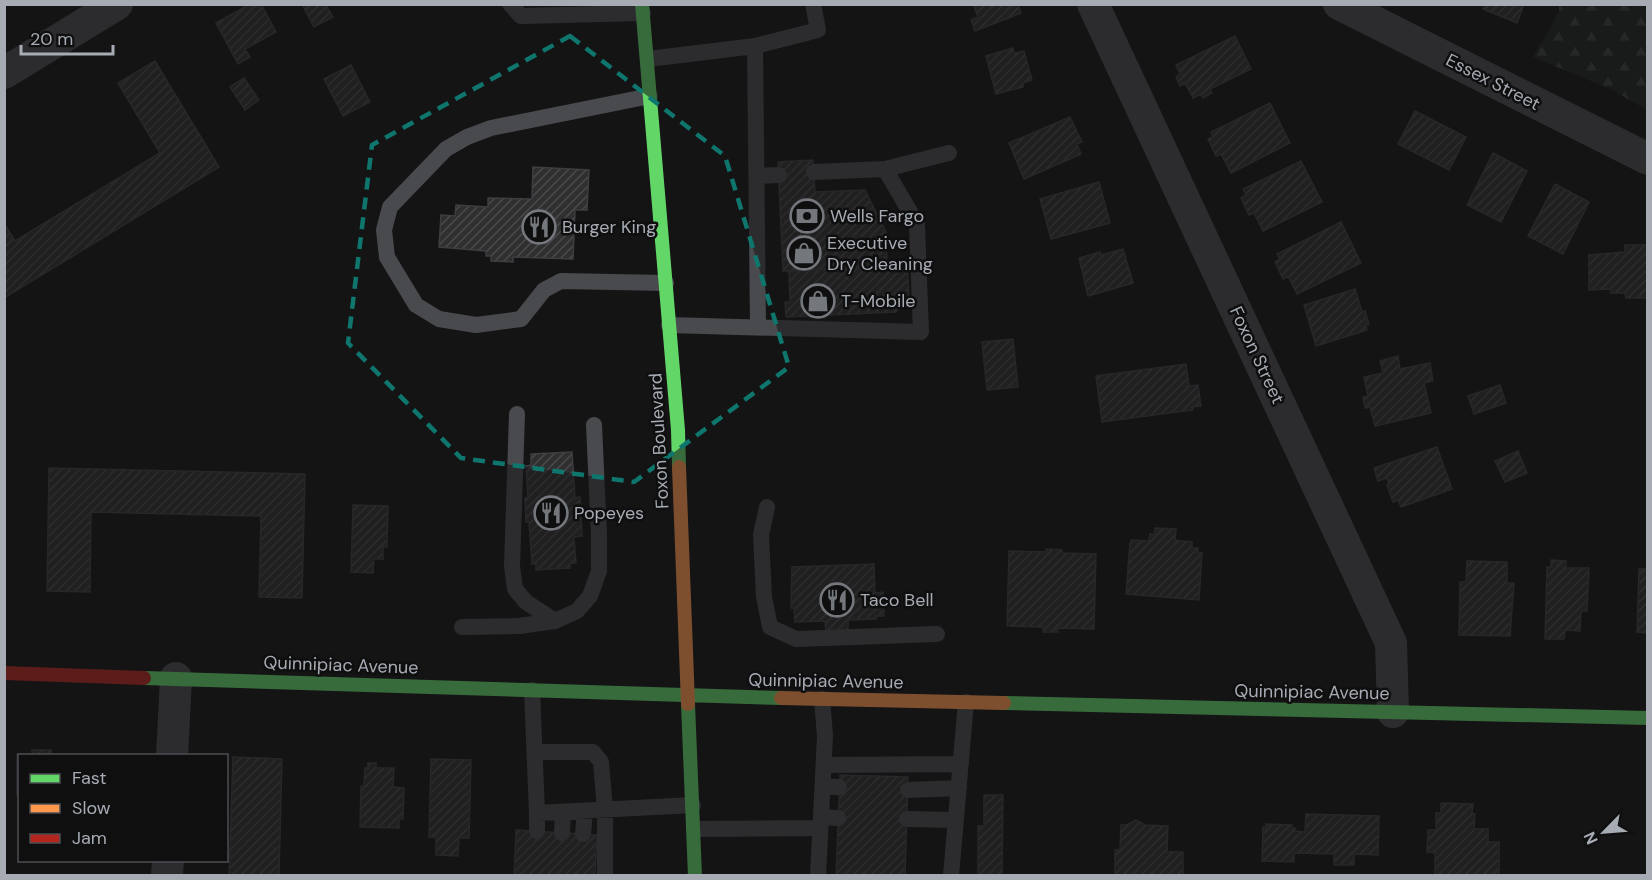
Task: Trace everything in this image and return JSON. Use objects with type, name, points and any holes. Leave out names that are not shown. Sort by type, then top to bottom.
[{"type":"main road","name":"Foxon Boulevard","points":[[643,9],[678,430],[695,876]]},
{"type":"main road","name":"Quinnipiac Avenue","points":[[4,673],[689,696],[1647,718]]},
{"type":"street","points":[[4,73],[117,4]]},
{"type":"street","name":"Foxon Street","points":[[1093,4],[1391,643],[1393,712]]},
{"type":"street","name":"Essex Street","points":[[1339,4],[1647,159]]},
{"type":"street","points":[[172,754],[176,678]]},
{"type":"lane","points":[[510,4],[520,15],[579,9],[643,9]]},
{"type":"lane","points":[[648,60],[754,46],[818,30],[813,4]]},
{"type":"lane","points":[[754,46],[758,327]]},
{"type":"lane","points":[[650,96],[491,129],[467,137],[446,149],[390,207],[384,230],[387,257],[416,305],[439,318],[467,324],[476,325],[520,319],[544,290],[561,281],[666,283]]},
{"type":"lane","points":[[814,172],[885,169],[949,153]]},
{"type":"lane","points":[[669,325],[921,332],[917,224],[885,169]]},
{"type":"lane","points":[[757,176],[779,175]]},
{"type":"lane","points":[[517,414],[512,566],[515,590],[526,602],[555,621]]},
{"type":"lane","points":[[462,627],[519,626],[555,621],[577,611],[590,596],[599,571],[594,425]]},
{"type":"lane","points":[[767,507],[761,535],[764,597],[770,627],[796,639],[937,634]]},
{"type":"lane","points":[[532,690],[537,831]]},
{"type":"lane","points":[[818,876],[821,822],[831,787],[824,765],[825,736],[822,699]]},
{"type":"lane","points":[[951,876],[966,702]]},
{"type":"lane","points":[[535,752],[593,752],[601,762],[605,810],[606,876]]},
{"type":"lane","points":[[824,765],[961,764]]},
{"type":"lane","points":[[908,790],[959,788]]},
{"type":"lane","points":[[537,813],[693,805]]},
{"type":"lane","points":[[583,834],[585,811]]},
{"type":"lane","points":[[562,833],[563,812]]},
{"type":"lane","points":[[694,828],[821,822],[838,818]]},
{"type":"lane","points":[[907,819],[956,820]]},
{"type":"highlighted area","points":[[570,36],[725,156],[789,367],[634,482],[461,458],[348,343],[372,145]]},
{"type":"green space","points":[[1559,5],[1647,5],[1647,110],[1612,90],[1533,57],[1559,12]]},
{"type":"building","points":[[250,4],[261,4],[276,32],[245,49],[250,57],[238,64],[216,23]]},
{"type":"building","points":[[302,4],[325,4],[333,17],[314,27]]},
{"type":"building","points":[[973,4],[1018,4],[1021,13],[975,31],[971,20],[978,17]]},
{"type":"building","points":[[1485,4],[1524,4],[1517,23],[1483,9]]},
{"type":"building","points":[[1235,36],[1251,69],[1210,89],[1212,93],[1203,98],[1201,94],[1193,98],[1185,83],[1180,86],[1176,77],[1180,74],[1176,65]]},
{"type":"building","points":[[1013,48],[1014,53],[1024,51],[1032,80],[1023,83],[1023,87],[996,94],[986,56]]},
{"type":"building","points":[[155,61],[219,167],[4,298],[4,223],[15,241],[160,153],[118,83]]},
{"type":"building","points":[[351,65],[370,102],[343,116],[324,79]]},
{"type":"building","points":[[244,78],[259,100],[245,110],[230,87]]},
{"type":"building","points":[[1270,103],[1290,143],[1231,173],[1221,154],[1216,156],[1208,139],[1213,137],[1211,132]]},
{"type":"building","points":[[1415,111],[1466,137],[1449,170],[1398,144]]},
{"type":"building","points":[[1070,117],[1082,142],[1077,144],[1081,154],[1024,179],[1009,143]]},
{"type":"building","points":[[1493,153],[1527,171],[1501,222],[1467,205]]},
{"type":"building","points":[[813,160],[815,192],[865,190],[886,232],[887,266],[783,271],[778,162]]},
{"type":"building","points":[[1301,161],[1322,202],[1263,231],[1254,213],[1249,215],[1241,198],[1246,195],[1243,189]]},
{"type":"building","points":[[533,167],[589,170],[587,210],[575,210],[573,259],[513,257],[513,262],[491,261],[491,256],[486,256],[486,251],[439,247],[441,215],[455,216],[456,205],[488,207],[488,198],[532,199]]},
{"type":"building","points":[[1099,182],[1110,223],[1051,239],[1040,199]]},
{"type":"building","points":[[1555,184],[1589,202],[1563,254],[1528,236]]},
{"type":"building","points":[[1341,222],[1361,263],[1297,294],[1288,276],[1283,279],[1275,262],[1280,259],[1277,254]]},
{"type":"building","points":[[1625,245],[1648,245],[1648,298],[1626,298],[1625,293],[1611,293],[1611,289],[1589,290],[1589,255],[1625,252]]},
{"type":"building","points":[[1123,249],[1133,283],[1088,296],[1079,258]]},
{"type":"building","points":[[907,265],[909,296],[896,312],[786,317],[785,302],[790,302],[789,271]]},
{"type":"building","points":[[1355,289],[1362,312],[1365,311],[1369,324],[1366,325],[1367,330],[1316,346],[1304,305]]},
{"type":"building","points":[[1013,339],[1018,387],[987,390],[982,342]]},
{"type":"building","points":[[1398,356],[1400,369],[1430,363],[1433,381],[1424,383],[1431,413],[1375,426],[1370,407],[1365,408],[1363,397],[1368,396],[1364,377],[1383,373],[1380,361]]},
{"type":"building","points":[[1186,364],[1189,386],[1198,385],[1201,406],[1192,407],[1193,410],[1102,422],[1096,376]]},
{"type":"building","points":[[1500,385],[1506,403],[1474,414],[1468,396]]},
{"type":"building","points":[[1437,447],[1452,489],[1401,507],[1398,500],[1393,502],[1387,478],[1378,481],[1374,468]]},
{"type":"building","points":[[1518,451],[1527,473],[1505,482],[1495,461]]},
{"type":"building","points":[[572,452],[575,498],[580,497],[582,536],[574,537],[576,563],[570,563],[570,568],[536,570],[536,564],[532,564],[529,522],[526,522],[525,498],[528,498],[526,466],[531,465],[531,454]]},
{"type":"building","points":[[49,468],[305,474],[302,598],[259,597],[261,516],[91,512],[90,592],[47,591]]},
{"type":"building","points":[[353,505],[388,506],[387,547],[383,546],[383,559],[374,559],[373,573],[351,572]]},
{"type":"building","points":[[1155,528],[1176,529],[1175,540],[1192,542],[1192,548],[1198,548],[1198,553],[1202,553],[1199,600],[1126,594],[1131,540],[1149,541],[1150,534],[1155,535]]},
{"type":"building","points":[[1046,549],[1062,550],[1062,553],[1096,554],[1094,629],[1057,628],[1058,632],[1043,632],[1043,627],[1007,626],[1009,551],[1046,552]]},
{"type":"building","points":[[1551,560],[1566,561],[1566,568],[1589,568],[1587,611],[1581,611],[1580,631],[1565,630],[1564,639],[1545,639],[1547,567],[1551,567]]},
{"type":"building","points":[[1467,561],[1507,562],[1507,583],[1514,583],[1510,636],[1459,635],[1460,582],[1466,582]]},
{"type":"building","name":"Taco Bell","points":[[874,564],[875,593],[883,592],[884,616],[876,616],[876,619],[848,620],[848,632],[826,632],[825,621],[795,622],[794,608],[791,608],[792,567]]},
{"type":"building","points":[[1639,569],[1648,569],[1648,633],[1637,632]]},
{"type":"building","points":[[32,750],[51,750],[51,754],[32,754]]},
{"type":"building","points":[[18,754],[18,795],[17,795]]},
{"type":"building","points":[[233,757],[282,759],[279,876],[229,876]]},
{"type":"building","points":[[431,759],[471,760],[469,838],[459,838],[458,856],[436,855],[436,837],[429,837]]},
{"type":"building","points":[[368,763],[376,763],[376,768],[394,768],[393,787],[404,788],[403,819],[399,819],[399,828],[360,827],[361,786],[364,786],[365,768],[368,768]]},
{"type":"building","points":[[840,775],[908,777],[905,876],[836,876]]},
{"type":"building","points":[[984,795],[1003,795],[1002,876],[978,876],[978,826],[984,826]]},
{"type":"building","points":[[1441,803],[1473,804],[1474,829],[1488,829],[1488,842],[1499,842],[1499,876],[1435,875],[1435,853],[1427,852],[1428,830],[1436,830],[1436,813],[1441,813]]},
{"type":"building","points":[[1306,814],[1379,816],[1378,855],[1354,854],[1354,865],[1334,865],[1334,854],[1294,853],[1294,862],[1262,861],[1263,827],[1266,827],[1266,824],[1292,825],[1295,831],[1305,832]]},
{"type":"building","points":[[1136,820],[1145,825],[1168,826],[1167,852],[1183,852],[1183,876],[1115,876],[1115,850],[1120,850],[1121,825]]},
{"type":"building","points":[[516,830],[597,835],[595,876],[514,876]]},
{"type":"traffic: fast","points":[[642,4],[678,430],[679,467]]},
{"type":"traffic: fast","points":[[144,678],[781,698]]},
{"type":"traffic: fast","points":[[1004,703],[1648,718]]},
{"type":"traffic: fast","points":[[688,704],[695,876]]},
{"type":"traffic: slow","points":[[679,467],[688,704]]},
{"type":"traffic: slow","points":[[781,698],[1004,703]]},
{"type":"traffic: jam","points":[[4,673],[144,678]]},
{"type":"place","name":"Wells Fargo","points":[[807,216]]},
{"type":"place","name":"Burger King","points":[[539,227]]},
{"type":"place","name":"Executive Dry Cleaning","points":[[804,253]]},
{"type":"place","name":"T-Mobile","points":[[818,301]]},
{"type":"place","name":"Popeyes","points":[[551,513]]},
{"type":"place","name":"Taco Bell","points":[[837,600]]}]
